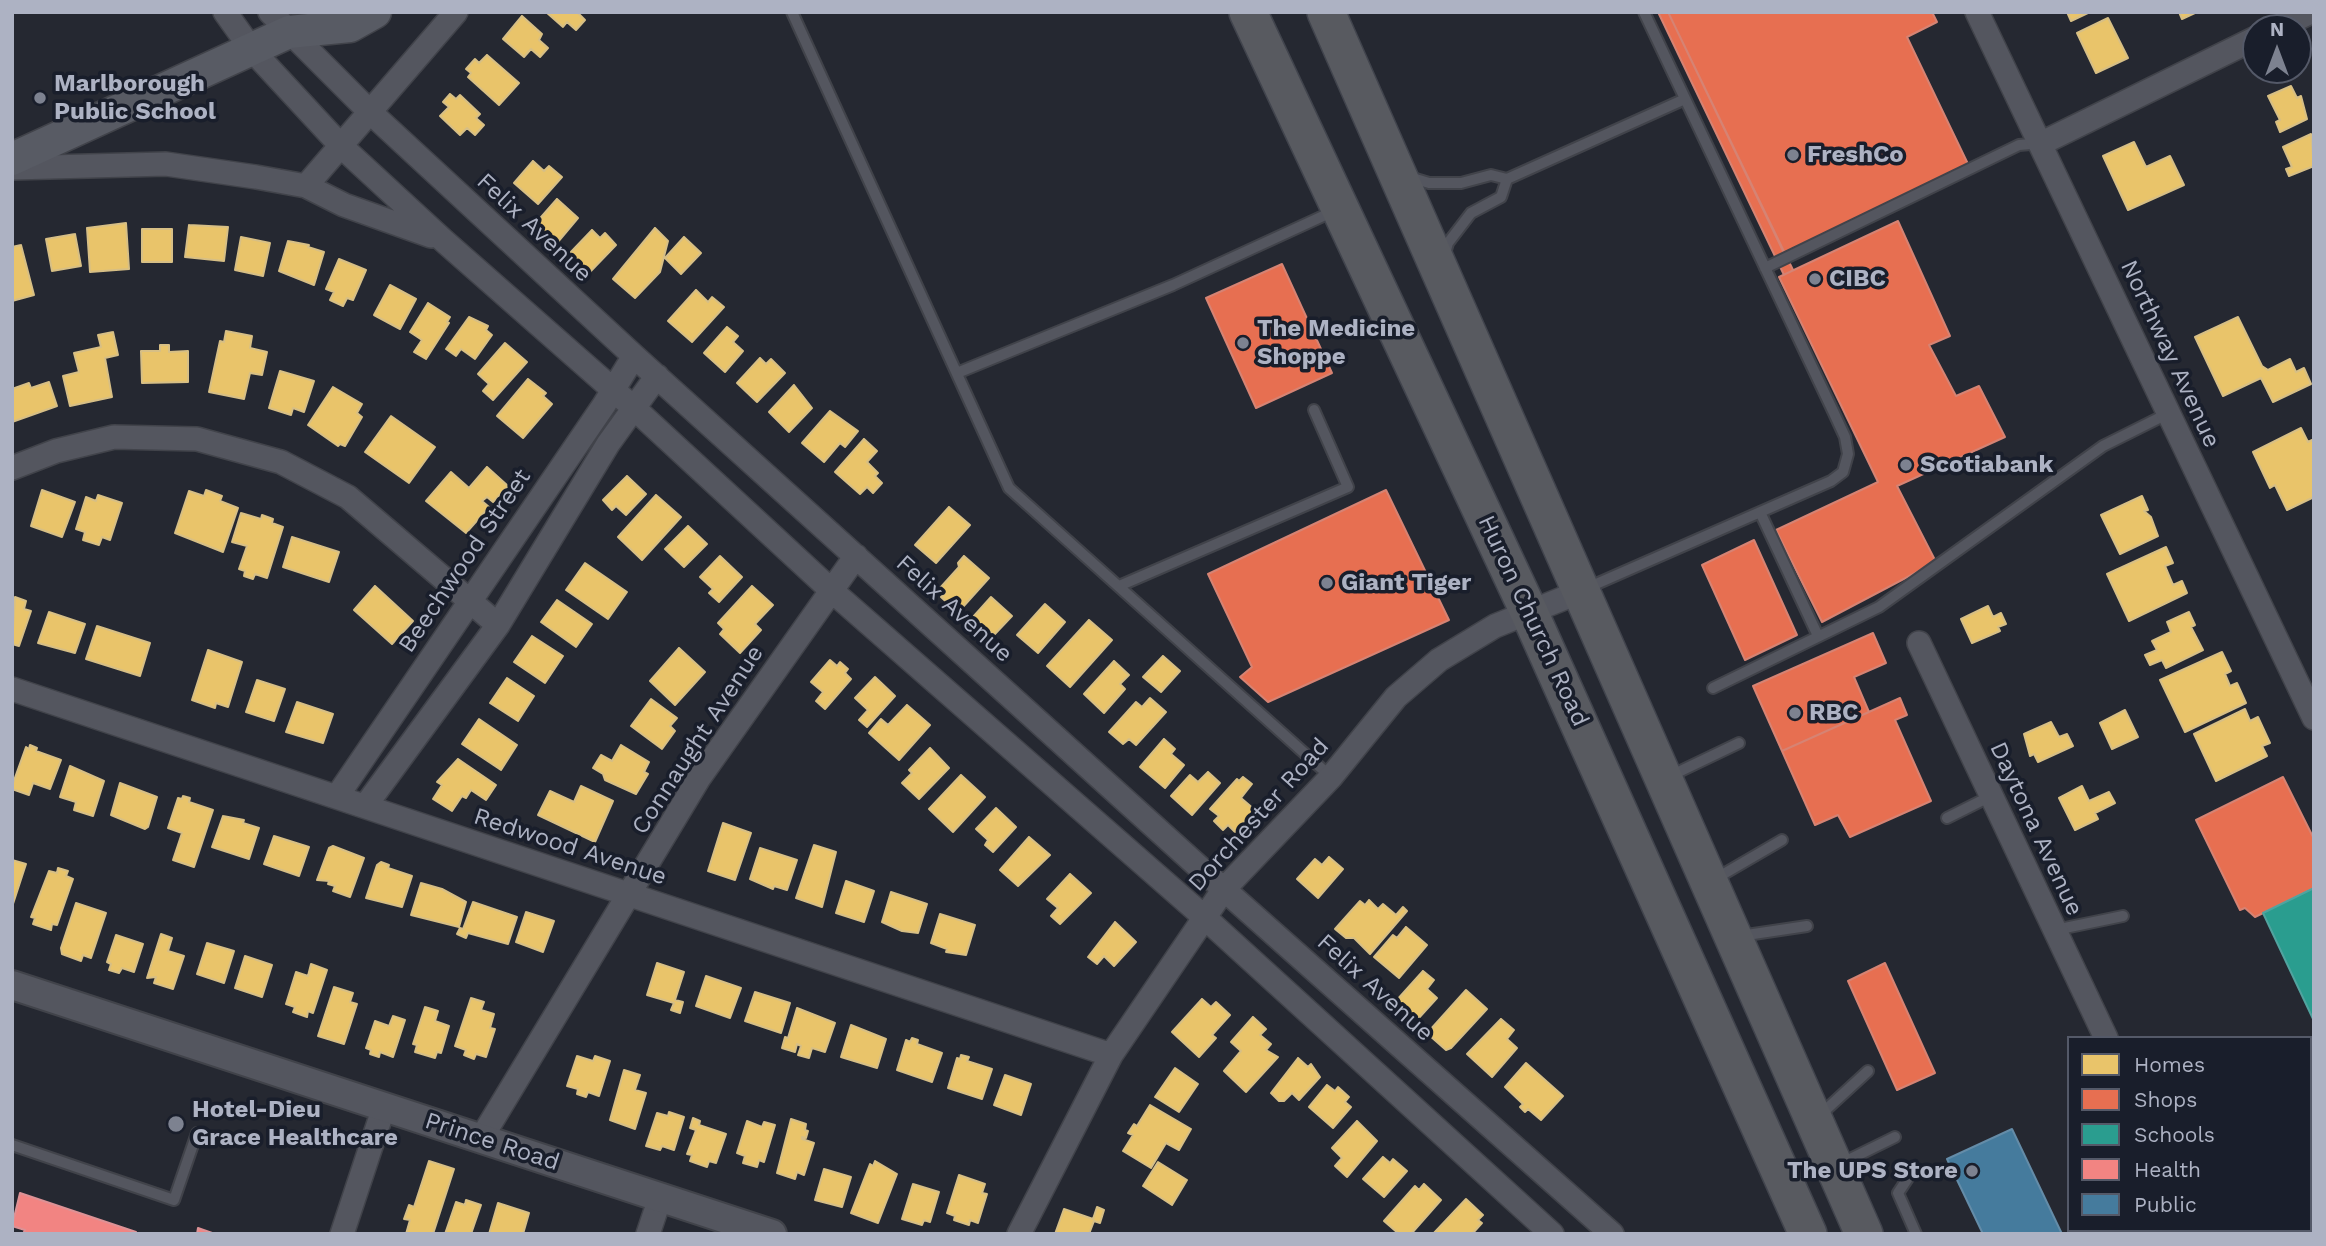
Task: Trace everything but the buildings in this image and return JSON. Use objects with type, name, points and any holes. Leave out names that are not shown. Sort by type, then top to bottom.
[{"type":"highway","name":"Huron Church Road","points":[[1248,12],[1530,612],[1808,1234]]},
{"type":"highway","points":[[1326,12],[1864,1234]]},
{"type":"main road","points":[[12,159],[252,50],[287,19],[350,26],[375,12]]},
{"type":"street","points":[[225,12],[252,50],[342,147],[444,241],[635,409],[832,591],[1203,916],[1552,1234]]},
{"type":"street","points":[[306,186],[456,12]]},
{"type":"street","name":"Northway Avenue","points":[[1977,12],[2042,143],[2314,718]]},
{"type":"street","name":"Felix Avenue","points":[[287,19],[370,112],[634,356],[1224,889],[1612,1234]]},
{"type":"street","points":[[2042,143],[2242,45]]},
{"type":"street","points":[[12,168],[166,164],[306,186],[344,205],[444,241]]},
{"type":"street","name":"Beechwood Street","points":[[338,795],[634,356]]},
{"type":"street","points":[[366,805],[498,625],[608,444],[657,376]]},
{"type":"street","points":[[12,468],[56,451],[114,437],[197,439],[281,462],[348,497],[470,598],[498,625]]},
{"type":"street","name":"Connaught Avenue","points":[[482,1137],[631,895],[699,778],[856,556]]},
{"type":"street","name":"Dorchester Road","points":[[1020,1234],[1111,1055],[1203,916],[1224,889],[1331,777],[1396,697],[1439,660],[1495,626],[1582,591]]},
{"type":"street","name":"Daytona Avenue","points":[[1919,643],[2105,1036]]},
{"type":"street","name":"Redwood Avenue","points":[[12,689],[338,795],[1111,1055]]},
{"type":"street","name":"Prince Road","points":[[12,985],[772,1234]]},
{"type":"street","points":[[342,1234],[384,1107]]},
{"type":"street","points":[[648,1234],[660,1198]]},
{"type":"lane","points":[[792,12],[1009,488],[1331,777]]},
{"type":"lane","points":[[1582,591],[1831,481],[1843,472],[1847,454],[1844,437],[1644,12]]},
{"type":"lane","points":[[1396,172],[1429,183],[1461,183],[1491,175],[1507,179],[1685,99]]},
{"type":"lane","points":[[1765,268],[2019,145],[2042,143]]},
{"type":"lane","points":[[1441,272],[1448,243],[1471,213],[1501,197],[1507,179]]},
{"type":"lane","points":[[957,373],[1173,285],[1340,209]]},
{"type":"lane","points":[[1119,586],[1348,487],[1314,410]]},
{"type":"lane","points":[[1713,688],[1879,607],[2103,446],[2169,413]]},
{"type":"lane","points":[[1760,512],[1818,636]]},
{"type":"lane","points":[[1664,779],[1738,743]]},
{"type":"lane","points":[[1947,818],[1991,796]]},
{"type":"lane","points":[[1709,882],[1782,840]]},
{"type":"lane","points":[[2055,930],[2123,916]]},
{"type":"lane","points":[[1733,938],[1807,926]]},
{"type":"lane","points":[[1814,1121],[1868,1071]]},
{"type":"lane","points":[[12,1145],[174,1200],[197,1133]]},
{"type":"lane","points":[[1834,1166],[1895,1137]]},
{"type":"lane","points":[[1912,1172],[1898,1193],[1916,1234]]},
{"type":"place","name":"Marlborough Public School","points":[[40,98]]},
{"type":"place","name":"FreshCo","points":[[1793,155]]},
{"type":"place","name":"CIBC","points":[[1815,279]]},
{"type":"place","name":"The Medicine Shoppe","points":[[1243,343]]},
{"type":"place","name":"Scotiabank","points":[[1906,465]]},
{"type":"place","name":"Giant Tiger","points":[[1327,583]]},
{"type":"place","name":"RBC","points":[[1795,713]]},
{"type":"place","name":"Hotel-Dieu Grace Healthcare","points":[[176,1124]]},
{"type":"place","name":"The UPS Store","points":[[1972,1171]]}]
